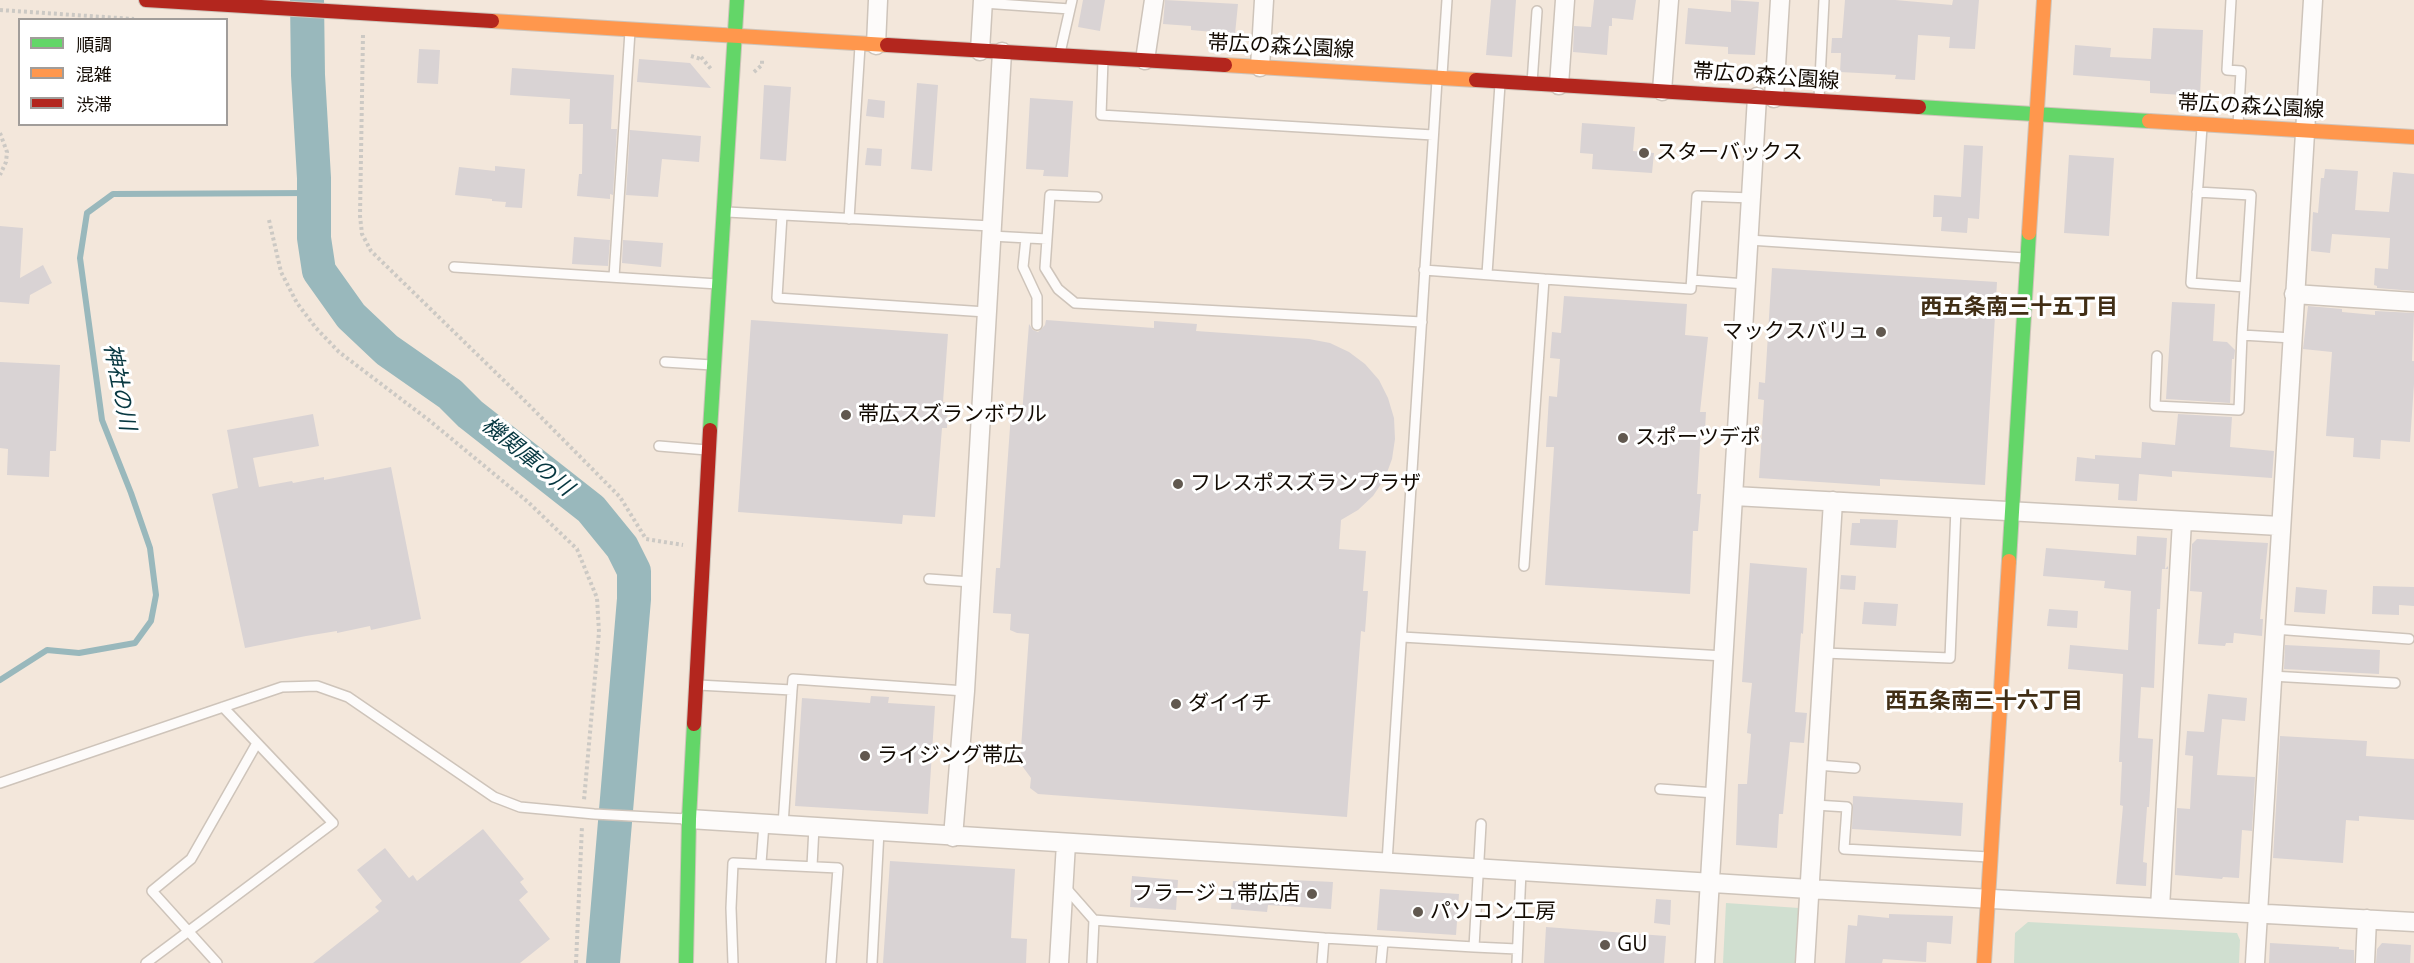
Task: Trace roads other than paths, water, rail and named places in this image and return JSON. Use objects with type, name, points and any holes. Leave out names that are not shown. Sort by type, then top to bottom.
[{"type":"main road","name":"帯広の森公園線","points":[[146,0],[211,2],[980,51],[2414,136]]},
{"type":"main road","points":[[686,963],[689,819],[696,684],[737,0]]},
{"type":"main road","points":[[1984,963],[1986,898],[2014,512],[2044,0]]},
{"type":"street","points":[[868,44],[878,0]]},
{"type":"street","points":[[1145,60],[1154,0]]},
{"type":"street","points":[[1260,67],[1264,0]]},
{"type":"street","points":[[1559,85],[1565,0]]},
{"type":"street","points":[[1662,91],[1669,0]]},
{"type":"street","points":[[1705,963],[1752,198],[1780,0]]},
{"type":"street","points":[[2255,963],[2313,0]]},
{"type":"street","points":[[980,51],[983,2]]},
{"type":"street","points":[[953,837],[965,691],[1002,52]]},
{"type":"street","points":[[2294,294],[2414,302]]},
{"type":"street","points":[[1734,496],[2280,526]]},
{"type":"street","points":[[1806,963],[1833,501]]},
{"type":"street","points":[[2160,908],[2182,521]]},
{"type":"street","points":[[689,819],[1809,889],[2414,922]]},
{"type":"street","points":[[1059,963],[1066,843]]},
{"type":"street","points":[[2365,963],[2367,920]]},
{"type":"lane","points":[[1387,862],[1433,135],[1447,0]]},
{"type":"lane","points":[[1819,101],[1824,0]]},
{"type":"lane","points":[[2231,0],[2227,70],[2241,71],[2238,127]]},
{"type":"lane","points":[[983,2],[1071,5],[1060,55]]},
{"type":"lane","points":[[1532,83],[1537,11]]},
{"type":"lane","points":[[614,277],[630,29]]},
{"type":"lane","points":[[849,219],[868,44]]},
{"type":"lane","points":[[1103,57],[1101,115],[1433,135]]},
{"type":"lane","points":[[1488,274],[1500,81]]},
{"type":"lane","points":[[2202,125],[2192,283],[2245,287]]},
{"type":"lane","points":[[2157,356],[2155,406],[2239,410],[2251,195],[2198,192]]},
{"type":"lane","points":[[1097,197],[1050,195],[1045,268],[1058,289],[1075,303],[1422,322]]},
{"type":"lane","points":[[1424,270],[1691,289],[1697,195],[1752,198]]},
{"type":"lane","points":[[724,212],[849,219],[991,231],[1026,238],[1047,239]]},
{"type":"lane","points":[[782,215],[777,298],[986,312]]},
{"type":"lane","points":[[1026,238],[1023,267],[1037,297],[1038,325]]},
{"type":"lane","points":[[1749,240],[2029,258]]},
{"type":"lane","points":[[453,267],[720,284]]},
{"type":"lane","points":[[1524,566],[1544,279]]},
{"type":"lane","points":[[1692,280],[1746,284]]},
{"type":"lane","points":[[2242,335],[2292,338]]},
{"type":"lane","points":[[665,362],[714,365]]},
{"type":"lane","points":[[659,446],[710,450]]},
{"type":"lane","points":[[1824,653],[1950,658],[1956,508]]},
{"type":"lane","points":[[929,579],[971,582]]},
{"type":"lane","points":[[2274,629],[2409,639]]},
{"type":"lane","points":[[1402,637],[1724,656]]},
{"type":"lane","points":[[2271,676],[2395,683]]},
{"type":"lane","points":[[783,825],[793,679],[965,691]]},
{"type":"lane","points":[[696,684],[792,690]]},
{"type":"lane","points":[[0,783],[282,687],[317,686],[348,697],[494,797],[520,807],[689,819]]},
{"type":"lane","points":[[146,963],[333,823],[223,707]]},
{"type":"lane","points":[[217,963],[152,891],[191,858],[257,742]]},
{"type":"lane","points":[[1817,765],[1855,768]]},
{"type":"lane","points":[[1660,789],[1715,793]]},
{"type":"lane","points":[[1815,805],[1847,807],[1845,849],[1989,857]]},
{"type":"lane","points":[[761,863],[764,824]]},
{"type":"lane","points":[[1474,947],[1481,824]]},
{"type":"lane","points":[[812,866],[814,827]]},
{"type":"lane","points":[[872,963],[879,831]]},
{"type":"lane","points":[[733,963],[731,908],[733,863],[838,868],[831,963]]},
{"type":"lane","points":[[1517,963],[1521,871]]},
{"type":"lane","points":[[1063,885],[1094,920],[1324,938],[1517,949]]},
{"type":"lane","points":[[1092,963],[1094,920]]},
{"type":"lane","points":[[1322,963],[1324,938]]},
{"type":"lane","points":[[1381,963],[1383,942]]},
{"type":"waterway","name":"機関庫の川","points":[[307,0],[314,238],[319,271],[351,316],[387,350],[450,394],[470,414],[591,509],[622,547],[634,571],[634,599],[603,963]]},
{"type":"waterway","name":"神社の川","points":[[0,680],[47,650],[79,653],[135,643],[151,621],[156,595],[150,548],[102,420],[80,258],[87,213],[113,194],[313,193]]},
{"type":"place","name":"スターバックス","points":[[1644,153]]},
{"type":"place","name":"マックスバリュ","points":[[1881,332]]},
{"type":"place","name":"帯広スズランボウル","points":[[846,415]]},
{"type":"place","name":"スポーツデポ","points":[[1623,438]]},
{"type":"place","name":"フレスポスズランプラザ","points":[[1178,484]]},
{"type":"place","name":"ダイイチ","points":[[1176,704]]},
{"type":"place","name":"ライジング帯広","points":[[865,756]]},
{"type":"place","name":"フラージュ帯広店","points":[[1312,894]]},
{"type":"place","name":"パソコン工房","points":[[1418,912]]},
{"type":"place","name":"GU","points":[[1605,945]]},
{"type":"district","name":"西五条南三十五丁目","points":[[2019,308]]},
{"type":"district","name":"西五条南三十六丁目","points":[[1984,702]]}]
